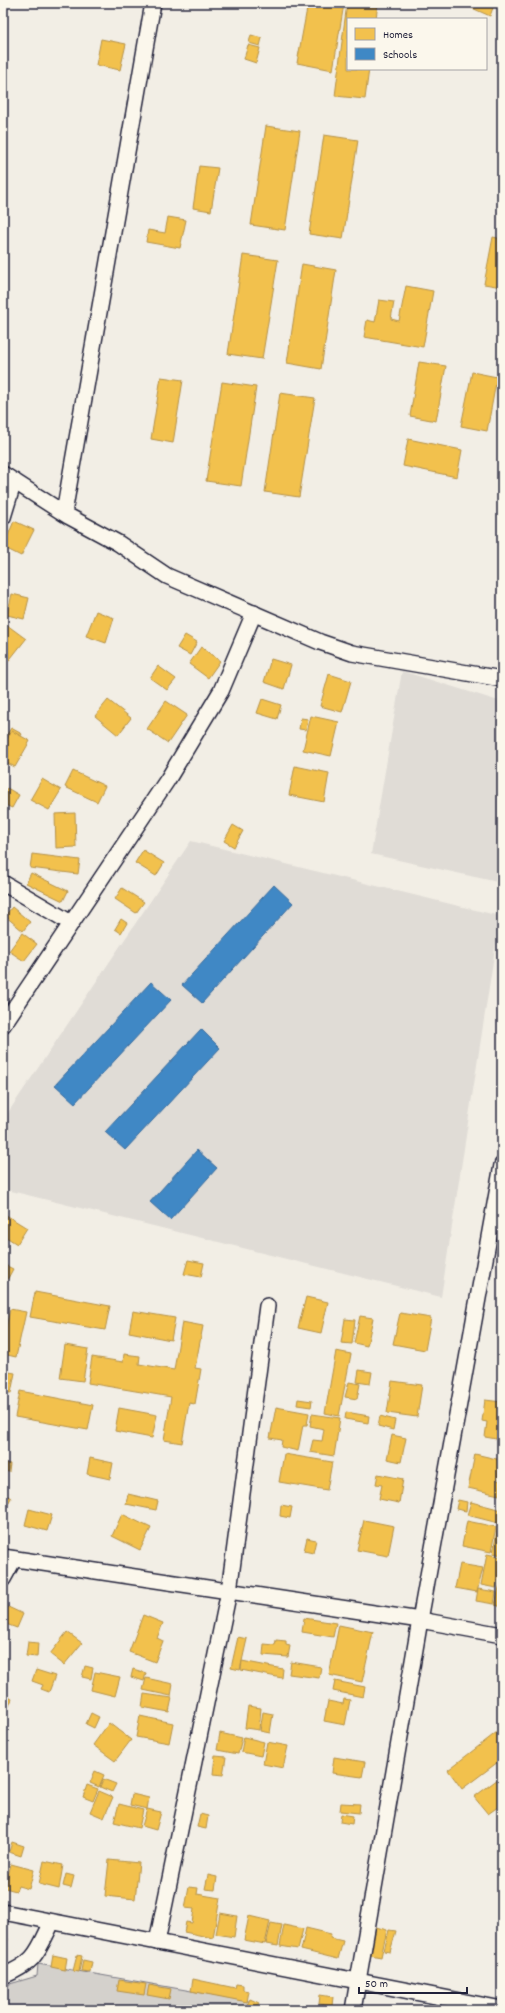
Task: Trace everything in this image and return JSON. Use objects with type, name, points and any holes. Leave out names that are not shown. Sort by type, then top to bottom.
[{"type":"street","points":[[64,513],[153,3]]},
{"type":"street","points":[[3,517],[8,477],[64,513],[118,543],[167,576],[320,642],[352,653],[502,679]]},
{"type":"street","points":[[3,1025],[168,779],[221,691],[254,613]]},
{"type":"street","points":[[3,883],[71,923]]},
{"type":"street","points":[[353,2010],[420,1620],[502,1165]]},
{"type":"street","points":[[158,1942],[229,1591],[267,1306]]},
{"type":"street","points":[[3,1579],[9,1558],[420,1620],[502,1634]]},
{"type":"street","points":[[3,1912],[502,2009]]},
{"type":"street","points":[[3,1976],[23,1968],[32,1959],[52,1922]]},
{"type":"shaded area","points":[[402,671],[502,702],[502,883],[371,854]]},
{"type":"shaded area","points":[[191,841],[500,916],[441,1297],[3,1189],[3,1120]]},
{"type":"shaded area","points":[[38,1964],[254,2002],[253,2010],[3,2010],[3,1986],[37,1976]]},
{"type":"building: Homes","points":[[308,3],[344,4],[333,70],[297,63]]},
{"type":"building: Homes","points":[[347,3],[378,3],[376,18],[347,18],[347,70],[369,70],[365,99],[335,96]]},
{"type":"building: Homes","points":[[474,3],[489,3],[494,5],[490,16],[472,8]]},
{"type":"building: Homes","points":[[251,35],[262,38],[260,46],[249,43]]},
{"type":"building: Homes","points":[[101,39],[126,44],[120,70],[96,65]]},
{"type":"building: Homes","points":[[248,45],[260,48],[256,63],[244,59]]},
{"type":"building: Homes","points":[[266,126],[300,131],[285,230],[251,225]]},
{"type":"building: Homes","points":[[324,135],[358,140],[343,239],[309,234]]},
{"type":"building: Homes","points":[[199,166],[218,168],[211,211],[193,208]]},
{"type":"building: Homes","points":[[168,217],[186,220],[180,248],[146,242],[148,230],[165,233]]},
{"type":"building: Homes","points":[[493,237],[502,239],[502,287],[484,284]]},
{"type":"building: Homes","points":[[243,255],[278,260],[262,359],[228,354]]},
{"type":"building: Homes","points":[[302,264],[336,270],[321,369],[287,363]]},
{"type":"building: Homes","points":[[406,286],[433,291],[423,347],[364,337],[367,320],[375,322],[379,300],[394,302],[391,319],[399,321]]},
{"type":"building: Homes","points":[[419,362],[446,366],[436,421],[410,416]]},
{"type":"building: Homes","points":[[472,372],[497,377],[487,431],[461,426]]},
{"type":"building: Homes","points":[[161,377],[183,380],[173,443],[151,439]]},
{"type":"building: Homes","points":[[222,382],[256,387],[241,486],[206,481]]},
{"type":"building: Homes","points":[[280,393],[315,398],[299,497],[265,492]]},
{"type":"building: Homes","points":[[408,439],[462,450],[457,477],[403,466]]},
{"type":"building: Homes","points":[[14,521],[34,530],[21,556],[3,547]]},
{"type":"building: Homes","points":[[12,594],[29,598],[24,619],[7,615]]},
{"type":"building: Homes","points":[[96,611],[114,618],[106,643],[86,636]]},
{"type":"building: Homes","points":[[7,625],[26,639],[7,663],[3,660],[3,631]]},
{"type":"building: Homes","points":[[185,635],[197,642],[190,655],[177,648]]},
{"type":"building: Homes","points":[[201,647],[220,661],[208,678],[189,664]]},
{"type":"building: Homes","points":[[271,659],[291,665],[284,689],[264,682]]},
{"type":"building: Homes","points":[[158,666],[176,679],[167,690],[150,678]]},
{"type":"building: Homes","points":[[329,674],[351,681],[342,712],[320,706]]},
{"type":"building: Homes","points":[[262,699],[281,705],[277,719],[257,713]]},
{"type":"building: Homes","points":[[108,700],[131,718],[118,735],[95,716]]},
{"type":"building: Homes","points":[[166,701],[187,715],[168,743],[147,729]]},
{"type":"building: Homes","points":[[311,716],[339,722],[331,756],[303,750]]},
{"type":"building: Homes","points":[[301,718],[308,719],[306,730],[299,729]]},
{"type":"building: Homes","points":[[11,728],[22,734],[9,757],[3,753],[3,741]]},
{"type":"building: Homes","points":[[12,731],[30,741],[15,767],[3,761],[3,745]]},
{"type":"building: Homes","points":[[295,766],[329,773],[324,802],[289,795]]},
{"type":"building: Homes","points":[[73,771],[105,786],[97,802],[65,787]]},
{"type":"building: Homes","points":[[42,779],[61,790],[49,810],[30,800]]},
{"type":"building: Homes","points":[[7,788],[19,795],[12,808],[3,804],[3,796]]},
{"type":"building: Homes","points":[[75,813],[76,847],[56,848],[55,814]]},
{"type":"building: Homes","points":[[233,825],[243,831],[234,847],[224,841]]},
{"type":"building: Homes","points":[[143,850],[164,863],[156,876],[135,863]]},
{"type":"building: Homes","points":[[32,854],[80,860],[78,874],[30,868]]},
{"type":"building: Homes","points":[[31,873],[68,891],[63,901],[26,883]]},
{"type":"building: Homes","points":[[122,888],[144,902],[136,913],[115,899]]},
{"type":"building: Homes","points":[[12,907],[30,922],[23,931],[5,916]]},
{"type":"building: Homes","points":[[121,919],[127,923],[121,933],[115,929]]},
{"type":"building: Homes","points":[[22,933],[37,944],[24,961],[9,951]]},
{"type":"building: Homes","points":[[6,1215],[27,1228],[17,1244],[3,1235],[3,1220]]},
{"type":"building: Homes","points":[[188,1260],[204,1263],[201,1277],[184,1274]]},
{"type":"building: Homes","points":[[3,1264],[13,1269],[6,1282],[3,1281]]},
{"type":"building: Homes","points":[[35,1292],[110,1306],[105,1330],[30,1317]]},
{"type":"building: Homes","points":[[306,1297],[328,1302],[321,1333],[298,1328]]},
{"type":"building: Homes","points":[[10,1309],[26,1312],[16,1357],[3,1354],[3,1342]]},
{"type":"building: Homes","points":[[133,1311],[175,1318],[171,1340],[129,1332]]},
{"type":"building: Homes","points":[[400,1313],[431,1318],[425,1350],[393,1344]]},
{"type":"building: Homes","points":[[360,1316],[373,1318],[367,1346],[354,1343]]},
{"type":"building: Homes","points":[[345,1319],[355,1320],[352,1344],[341,1343]]},
{"type":"building: Homes","points":[[182,1322],[203,1326],[195,1368],[201,1369],[195,1404],[189,1403],[182,1443],[164,1440],[171,1397],[88,1383],[92,1357],[123,1362],[124,1354],[140,1356],[139,1364],[174,1370]]},
{"type":"building: Homes","points":[[65,1345],[88,1349],[83,1381],[60,1378]]},
{"type":"building: Homes","points":[[336,1351],[351,1354],[339,1416],[325,1413]]},
{"type":"building: Homes","points":[[359,1370],[372,1372],[370,1384],[357,1382]]},
{"type":"building: Homes","points":[[3,1371],[15,1373],[11,1393],[3,1392]]},
{"type":"building: Homes","points":[[392,1381],[422,1385],[417,1417],[387,1413]]},
{"type":"building: Homes","points":[[349,1382],[360,1384],[357,1399],[345,1397]]},
{"type":"building: Homes","points":[[20,1391],[93,1405],[88,1430],[15,1417]]},
{"type":"building: Homes","points":[[298,1399],[312,1401],[311,1407],[297,1405]]},
{"type":"building: Homes","points":[[485,1400],[502,1402],[502,1440],[485,1437],[487,1422],[482,1421]]},
{"type":"building: Homes","points":[[276,1407],[309,1413],[307,1425],[303,1425],[298,1451],[281,1447],[282,1440],[270,1438]]},
{"type":"building: Homes","points":[[119,1408],[157,1415],[152,1438],[115,1431]]},
{"type":"building: Homes","points":[[346,1412],[369,1416],[368,1423],[345,1419]]},
{"type":"building: Homes","points":[[312,1414],[340,1418],[334,1456],[310,1452],[313,1440],[322,1441],[324,1429],[310,1426]]},
{"type":"building: Homes","points":[[380,1416],[395,1420],[393,1430],[378,1426]]},
{"type":"building: Homes","points":[[392,1435],[406,1438],[401,1462],[387,1459]]},
{"type":"building: Homes","points":[[284,1454],[332,1462],[327,1490],[279,1482]]},
{"type":"building: Homes","points":[[475,1454],[501,1460],[497,1480],[502,1481],[499,1495],[468,1488]]},
{"type":"building: Homes","points":[[90,1458],[113,1463],[110,1479],[87,1474]]},
{"type":"building: Homes","points":[[3,1463],[10,1464],[9,1472],[3,1471]]},
{"type":"building: Homes","points":[[378,1474],[403,1479],[399,1503],[379,1499],[382,1485],[376,1484]]},
{"type":"building: Homes","points":[[3,1493],[11,1498],[4,1511],[3,1510]]},
{"type":"building: Homes","points":[[128,1494],[158,1501],[156,1510],[126,1504]]},
{"type":"building: Homes","points":[[458,1500],[467,1502],[466,1511],[456,1509]]},
{"type":"building: Homes","points":[[471,1502],[502,1510],[502,1524],[467,1515]]},
{"type":"building: Homes","points":[[281,1505],[292,1507],[290,1518],[280,1516]]},
{"type":"building: Homes","points":[[29,1509],[52,1515],[47,1531],[25,1525]]},
{"type":"building: Homes","points":[[122,1514],[151,1528],[140,1550],[112,1536]]},
{"type":"building: Homes","points":[[364,1520],[394,1526],[388,1556],[357,1550]]},
{"type":"building: Homes","points":[[467,1521],[496,1527],[491,1552],[462,1546]]},
{"type":"building: Homes","points":[[498,1526],[502,1527],[502,1555],[493,1553]]},
{"type":"building: Homes","points":[[307,1538],[316,1540],[313,1553],[304,1551]]},
{"type":"building: Homes","points":[[487,1554],[502,1557],[496,1588],[481,1585]]},
{"type":"building: Homes","points":[[460,1564],[483,1568],[477,1592],[455,1588]]},
{"type":"building: Homes","points":[[502,1575],[502,1607],[495,1605]]},
{"type":"building: Homes","points":[[478,1589],[496,1592],[494,1604],[476,1601]]},
{"type":"building: Homes","points":[[6,1606],[23,1614],[17,1628],[3,1623],[3,1613]]},
{"type":"building: Homes","points":[[143,1615],[163,1623],[157,1638],[163,1641],[155,1662],[129,1652]]},
{"type":"building: Homes","points":[[304,1618],[336,1623],[333,1637],[302,1632]]},
{"type":"building: Homes","points":[[339,1625],[373,1632],[362,1682],[329,1675]]},
{"type":"building: Homes","points":[[67,1632],[82,1643],[64,1665],[50,1654]]},
{"type":"building: Homes","points":[[238,1637],[247,1639],[240,1670],[231,1668]]},
{"type":"building: Homes","points":[[276,1640],[286,1641],[286,1645],[290,1646],[288,1657],[263,1655],[264,1644],[275,1645]]},
{"type":"building: Homes","points":[[28,1642],[38,1643],[37,1657],[26,1656]]},
{"type":"building: Homes","points":[[242,1661],[283,1669],[282,1678],[241,1670]]},
{"type":"building: Homes","points":[[291,1662],[321,1667],[319,1678],[289,1674]]},
{"type":"building: Homes","points":[[85,1666],[93,1668],[91,1679],[82,1677]]},
{"type":"building: Homes","points":[[133,1669],[146,1673],[144,1681],[131,1677]]},
{"type":"building: Homes","points":[[36,1670],[55,1676],[49,1692],[41,1689],[43,1685],[32,1681]]},
{"type":"building: Homes","points":[[95,1672],[120,1677],[115,1696],[91,1690]]},
{"type":"building: Homes","points":[[146,1678],[173,1684],[171,1696],[143,1690]]},
{"type":"building: Homes","points":[[335,1681],[365,1687],[363,1697],[333,1691]]},
{"type":"building: Homes","points":[[3,1694],[12,1699],[6,1713],[3,1711]]},
{"type":"building: Homes","points":[[144,1694],[172,1698],[169,1712],[142,1707]]},
{"type":"building: Homes","points":[[344,1699],[350,1700],[345,1725],[324,1721],[328,1701],[343,1704]]},
{"type":"building: Homes","points":[[248,1706],[261,1708],[259,1730],[245,1728]]},
{"type":"building: Homes","points":[[263,1712],[273,1714],[270,1733],[260,1731]]},
{"type":"building: Homes","points":[[91,1713],[99,1717],[94,1728],[86,1724]]},
{"type":"building: Homes","points":[[140,1716],[173,1723],[169,1743],[136,1737]]},
{"type":"building: Homes","points":[[109,1723],[131,1740],[115,1761],[93,1745]]},
{"type":"building: Homes","points":[[497,1732],[502,1738],[502,1759],[462,1789],[448,1770]]},
{"type":"building: Homes","points":[[220,1733],[242,1738],[238,1754],[217,1750]]},
{"type":"building: Homes","points":[[244,1737],[264,1742],[261,1756],[241,1752]]},
{"type":"building: Homes","points":[[267,1742],[288,1746],[283,1768],[263,1764]]},
{"type":"building: Homes","points":[[215,1756],[226,1757],[223,1775],[213,1774]]},
{"type":"building: Homes","points":[[334,1757],[365,1762],[362,1777],[332,1773]]},
{"type":"building: Homes","points":[[95,1771],[104,1775],[99,1787],[90,1783]]},
{"type":"building: Homes","points":[[502,1776],[502,1804],[488,1814],[474,1797]]},
{"type":"building: Homes","points":[[103,1779],[116,1784],[112,1792],[100,1787]]},
{"type":"building: Homes","points":[[87,1785],[98,1789],[93,1801],[83,1797]]},
{"type":"building: Homes","points":[[99,1791],[113,1797],[104,1818],[90,1812]]},
{"type":"building: Homes","points":[[132,1794],[149,1798],[147,1809],[130,1805]]},
{"type":"building: Homes","points":[[341,1803],[360,1804],[359,1813],[340,1811]]},
{"type":"building: Homes","points":[[119,1804],[143,1810],[139,1828],[114,1822]]},
{"type":"building: Homes","points":[[147,1809],[161,1812],[156,1830],[142,1826]]},
{"type":"building: Homes","points":[[200,1814],[208,1816],[206,1829],[197,1827]]},
{"type":"building: Homes","points":[[341,1814],[353,1816],[352,1824],[340,1822]]},
{"type":"building: Homes","points":[[12,1842],[24,1846],[21,1856],[9,1852]]},
{"type":"building: Homes","points":[[109,1860],[139,1863],[135,1899],[105,1896]]},
{"type":"building: Homes","points":[[44,1861],[63,1865],[59,1889],[39,1884]]},
{"type":"building: Homes","points":[[11,1864],[34,1870],[29,1889],[18,1886],[16,1891],[5,1888]]},
{"type":"building: Homes","points":[[66,1874],[74,1876],[71,1888],[63,1886]]},
{"type":"building: Homes","points":[[208,1875],[217,1877],[215,1890],[205,1889]]},
{"type":"building: Homes","points":[[189,1887],[198,1888],[197,1894],[220,1898],[213,1938],[184,1932],[186,1922],[192,1923],[194,1909],[185,1908]]},
{"type":"building: Homes","points":[[220,1913],[237,1916],[234,1937],[216,1934]]},
{"type":"building: Homes","points":[[249,1916],[270,1921],[265,1944],[244,1940]]},
{"type":"building: Homes","points":[[271,1923],[282,1925],[278,1946],[266,1944]]},
{"type":"building: Homes","points":[[284,1925],[303,1929],[298,1949],[280,1946]]},
{"type":"building: Homes","points":[[376,1927],[387,1930],[381,1957],[370,1955]]},
{"type":"building: Homes","points":[[306,1928],[331,1934],[330,1938],[343,1941],[338,1959],[301,1950]]},
{"type":"building: Homes","points":[[389,1930],[396,1931],[390,1952],[384,1951]]},
{"type":"building: Homes","points":[[3,1938],[8,1939],[3,1959]]},
{"type":"building: Homes","points":[[53,1955],[67,1958],[65,1970],[51,1967]]},
{"type":"building: Homes","points":[[77,1955],[82,1956],[79,1972],[73,1971]]},
{"type":"building: Homes","points":[[83,1960],[92,1962],[90,1972],[81,1971]]},
{"type":"building: Homes","points":[[193,1979],[235,1988],[236,1984],[243,1985],[243,1990],[249,1991],[247,2002],[191,1991]]},
{"type":"building: Homes","points":[[119,1980],[146,1984],[144,1995],[117,1991]]},
{"type":"building: Homes","points":[[149,1985],[171,1989],[169,1999],[147,1995]]},
{"type":"building: Homes","points":[[320,1995],[333,1997],[332,2006],[319,2004]]},
{"type":"building: Homes","points":[[250,1999],[259,2003],[255,2010],[245,2009]]},
{"type":"building: Schools","points":[[274,885],[293,903],[202,1003],[182,985]]},
{"type":"building: Schools","points":[[151,982],[171,1000],[75,1103],[55,1085]]},
{"type":"building: Schools","points":[[201,1029],[220,1048],[125,1150],[105,1132]]},
{"type":"building: Schools","points":[[197,1150],[217,1168],[170,1220],[150,1202]]}]
